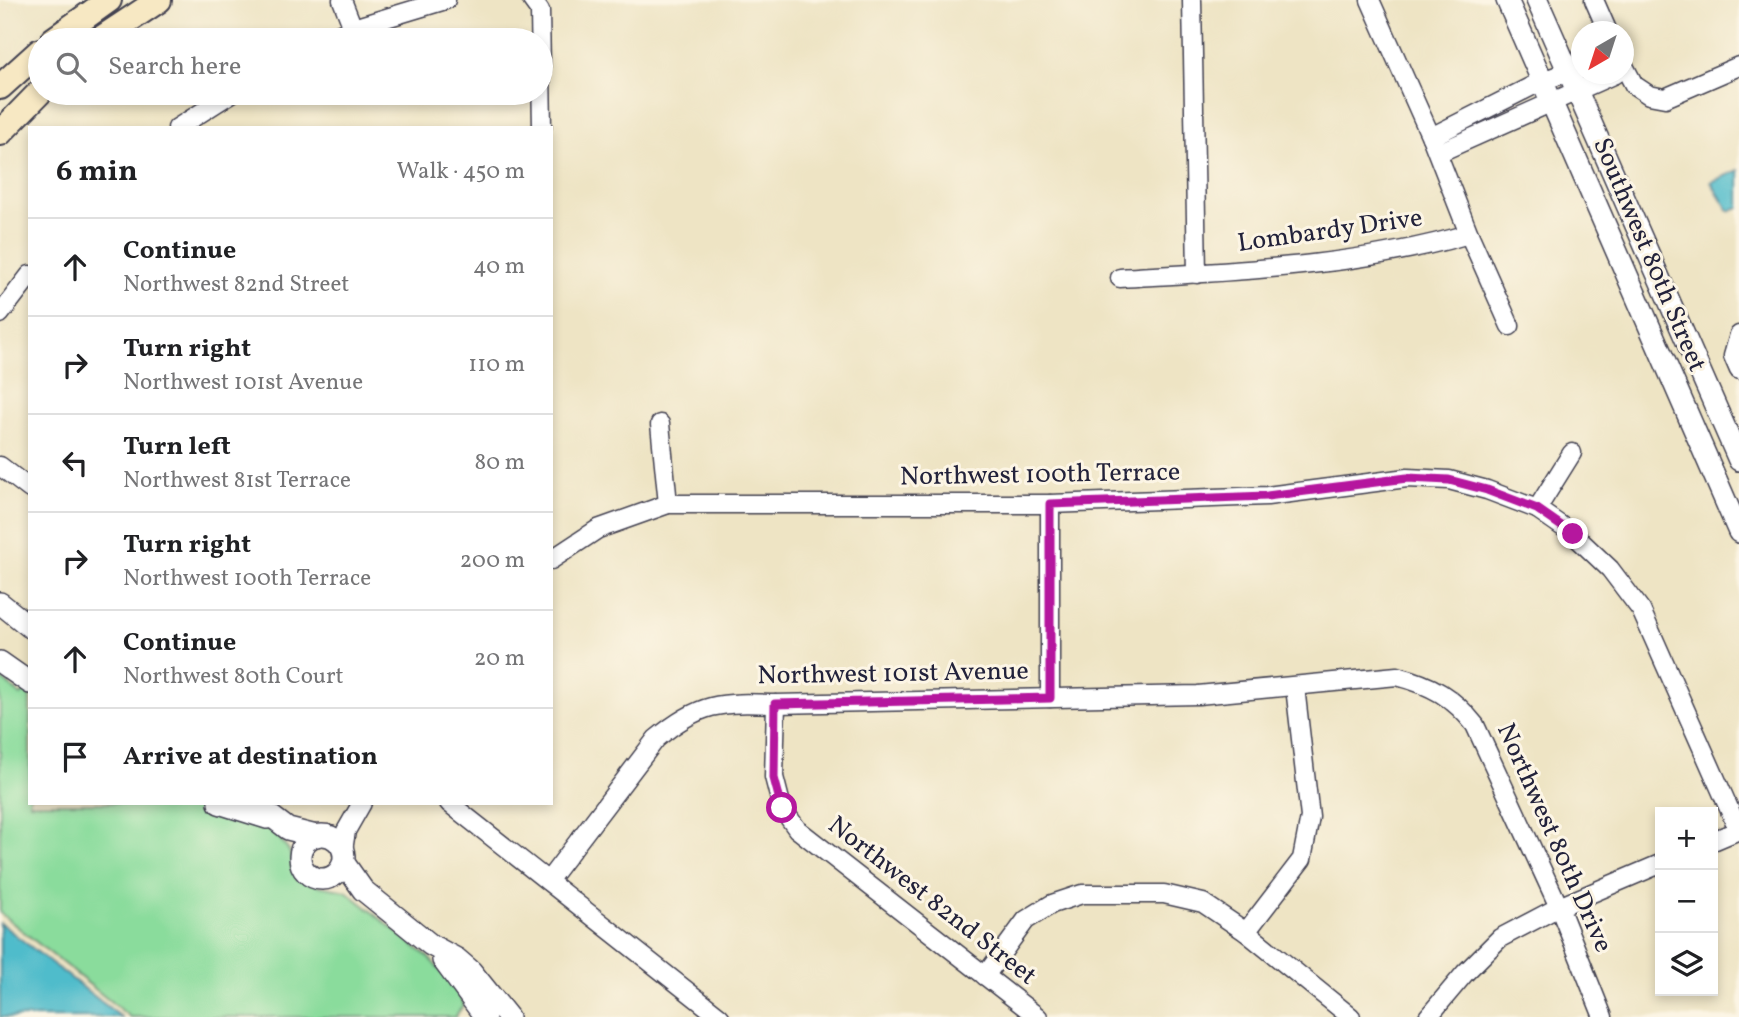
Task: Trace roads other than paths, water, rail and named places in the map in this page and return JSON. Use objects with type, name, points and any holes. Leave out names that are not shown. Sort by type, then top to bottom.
[{"type":"main road","points":[[69,28],[108,0]]},
{"type":"main road","points":[[117,28],[159,0]]},
{"type":"main road","points":[[0,87],[28,62]]},
{"type":"main road","points":[[0,133],[28,104]]},
{"type":"street","points":[[342,0],[353,28],[446,0]]},
{"type":"street","points":[[532,0],[540,11],[540,28]]},
{"type":"street","points":[[1192,0],[1196,274]]},
{"type":"street","name":"Lombardy Drive","points":[[1370,0],[1435,145],[1469,234],[1510,326]]},
{"type":"street","name":"Southwest 80th Street","points":[[1507,0],[1739,532]]},
{"type":"street","name":"Southwest 80th Street","points":[[1536,0],[1571,67]]},
{"type":"street","points":[[1594,0],[1603,21]]},
{"type":"street","points":[[1633,84],[1649,95],[1665,98],[1739,66]]},
{"type":"street","points":[[1477,114],[1542,81],[1571,78]]},
{"type":"street","points":[[1435,145],[1484,132],[1552,102],[1571,82]]},
{"type":"street","name":"Southwest 80th Street","points":[[1579,84],[1739,460]]},
{"type":"street","points":[[180,126],[213,105]]},
{"type":"street","points":[[542,105],[542,126]]},
{"type":"street","points":[[1435,145],[1452,115],[1469,110],[1477,114],[1484,132]]},
{"type":"street","name":"Lombardy Drive","points":[[1120,278],[1279,269],[1433,244],[1469,234]]},
{"type":"street","points":[[0,314],[28,278]]},
{"type":"street","points":[[1739,335],[1733,356],[1739,370]]},
{"type":"street","points":[[660,424],[668,504]]},
{"type":"street","points":[[1537,509],[1572,453]]},
{"type":"street","points":[[0,466],[28,487]]},
{"type":"street","name":"Northwest 100th Terrace","points":[[553,559],[598,530],[668,504],[1050,504],[1267,496],[1407,478],[1449,480],[1487,490],[1537,509],[1573,534],[1610,569],[1641,610],[1739,830]]},
{"type":"street","points":[[1050,504],[1050,698]]},
{"type":"street","points":[[0,603],[28,625]]},
{"type":"street","points":[[0,662],[28,682]]},
{"type":"street","name":"Northwest 101st Avenue","points":[[548,881],[656,739],[677,721],[704,707],[730,703],[1198,695],[1397,676],[1418,681],[1440,692]]},
{"type":"street","points":[[1246,932],[1302,859],[1310,817],[1295,687]]},
{"type":"street","name":"Northwest 80th Drive","points":[[1440,692],[1461,707],[1475,725],[1559,907],[1603,1017]]},
{"type":"street","name":"Northwest 82nd Street","points":[[775,704],[774,778],[782,808],[797,829],[1038,1017]]},
{"type":"street","points":[[225,805],[283,825],[327,847],[363,890],[431,945],[457,959],[471,971],[508,1017]]},
{"type":"street","points":[[257,805],[283,825]]},
{"type":"street","points":[[452,805],[720,1017]]},
{"type":"street","points":[[358,809],[346,831],[327,847],[300,856],[303,869],[316,879],[328,879],[363,890]]},
{"type":"street","points":[[1718,839],[1739,830]]},
{"type":"street","points":[[327,847],[338,873],[328,879]]},
{"type":"street","points":[[1428,1017],[1465,973],[1500,938],[1559,907],[1655,866]]},
{"type":"street","points":[[985,975],[1026,920],[1052,904],[1082,894],[1164,894],[1203,903],[1246,932],[1351,1017]]},
{"type":"street","points":[[431,945],[485,1017]]},
{"type":"water","points":[[1739,170],[1739,207],[1729,211],[1711,182]]},
{"type":"water","points":[[0,923],[121,1017],[0,1017]]}]
